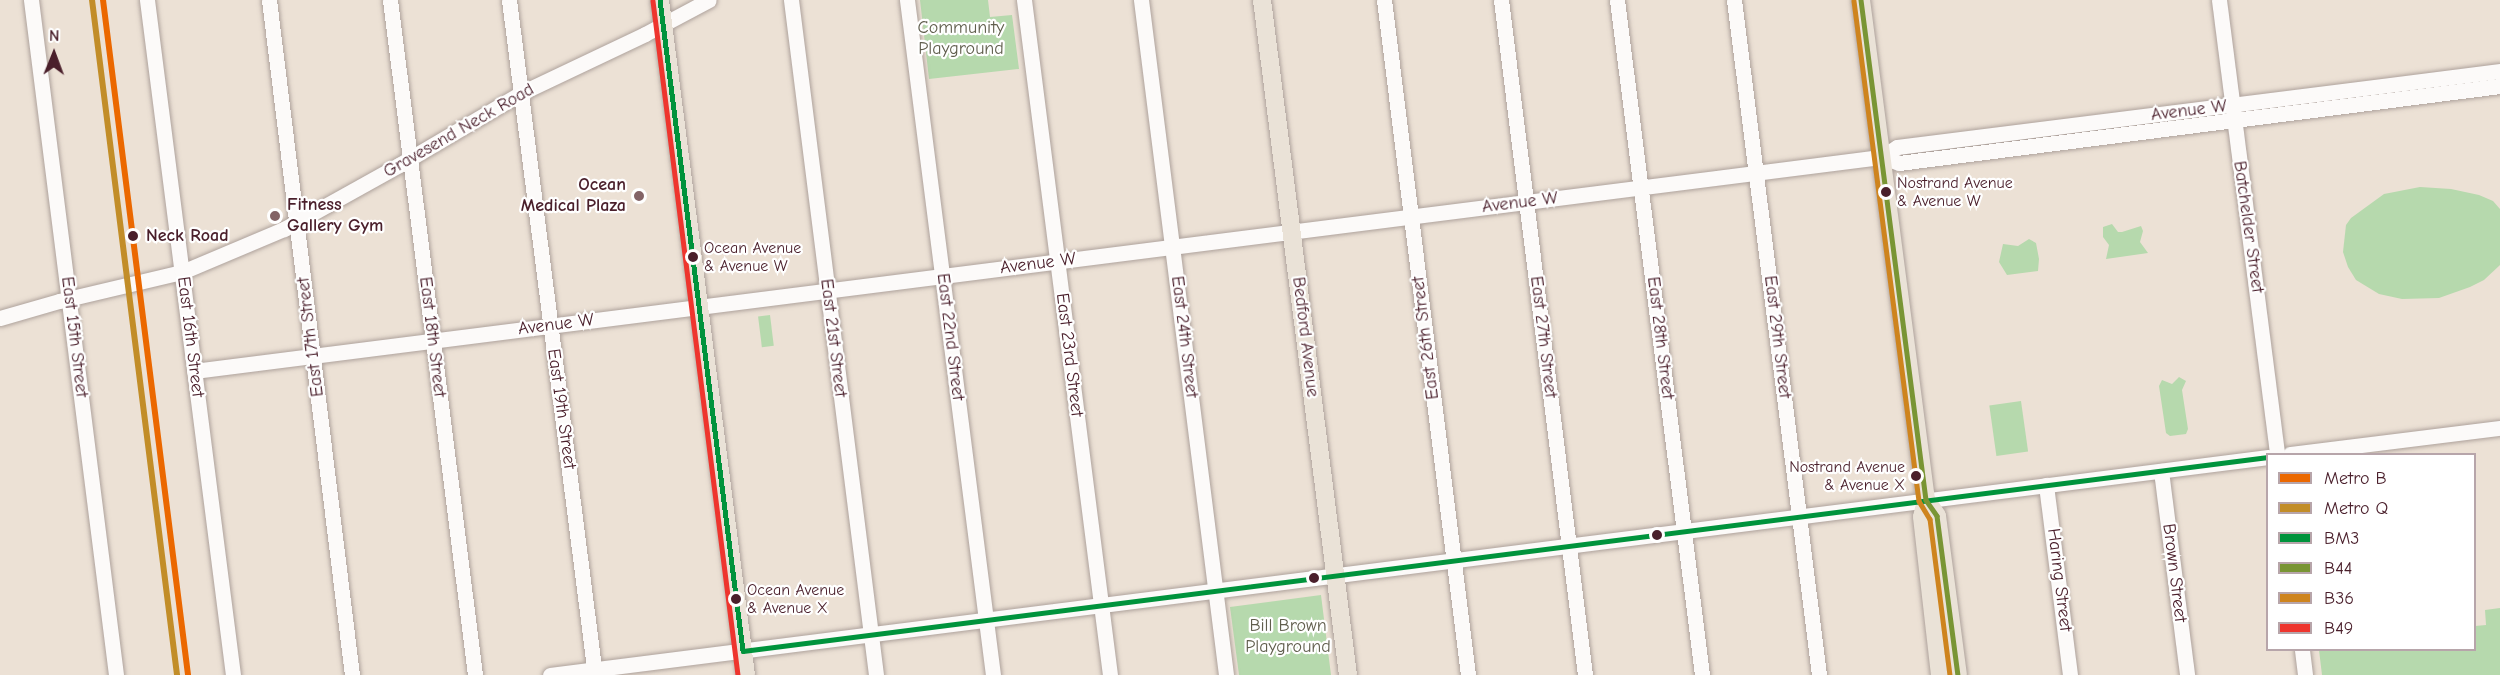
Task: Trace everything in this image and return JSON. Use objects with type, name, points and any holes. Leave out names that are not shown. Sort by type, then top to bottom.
[{"type":"main road","points":[[660,0],[746,675]]},
{"type":"main road","name":"Bedford Avenue","points":[[1262,0],[1348,675]]},
{"type":"main road","points":[[1861,0],[1926,500],[1922,517],[1940,675]]},
{"type":"main road","points":[[1926,500],[1937,516],[1958,675]]},
{"type":"street","name":"East 15th Street","points":[[31,0],[116,675]]},
{"type":"street","name":"East 16th Street","points":[[147,0],[233,675]]},
{"type":"street","name":"East 17th Street","points":[[269,0],[352,675]]},
{"type":"street","name":"East 18th Street","points":[[390,0],[475,675]]},
{"type":"street","name":"East 19th Street","points":[[509,0],[595,672]]},
{"type":"street","name":"Gravesend Neck Road","points":[[0,318],[69,299],[182,273],[297,223],[521,93],[709,0]]},
{"type":"street","name":"East 21st Street","points":[[791,0],[876,675]]},
{"type":"street","name":"East 22nd Street","points":[[907,0],[993,675]]},
{"type":"street","name":"East 23rd Street","points":[[1024,0],[1110,675]]},
{"type":"street","name":"East 24th Street","points":[[1141,0],[1226,675]]},
{"type":"street","name":"East 26th Street","points":[[1384,0],[1468,675]]},
{"type":"street","name":"East 27th Street","points":[[1501,0],[1585,675]]},
{"type":"street","name":"East 28th Street","points":[[1617,0],[1702,675]]},
{"type":"street","name":"East 29th Street","points":[[1734,0],[1819,675]]},
{"type":"street","name":"Batchelder Street","points":[[2218,0],[2277,453]]},
{"type":"street","name":"Avenue W","points":[[194,371],[1882,157],[1899,163],[2500,71]]},
{"type":"street","name":"Avenue W","points":[[2232,113],[2500,86]]},
{"type":"street","points":[[2298,453],[2500,428]]},
{"type":"street","points":[[550,675],[595,672],[742,651],[2266,457]]},
{"type":"street","name":"Brown Street","points":[[2161,471],[2187,675]]},
{"type":"street","name":"Haring Street","points":[[2046,485],[2070,675]]},
{"type":"street","points":[[2302,651],[2305,675]]},
{"type":"green space","name":"Community Playground","points":[[920,0],[988,0],[990,17],[1012,15],[1019,69],[929,79]]},
{"type":"green space","points":[[2420,187],[2451,189],[2479,195],[2493,201],[2500,209],[2500,265],[2484,280],[2439,298],[2402,299],[2379,294],[2356,280],[2348,267],[2343,252],[2346,225],[2351,218],[2384,194]]},
{"type":"green space","points":[[2112,224],[2118,232],[2141,226],[2143,231],[2140,242],[2148,253],[2106,259],[2109,245],[2103,237],[2103,227]]},
{"type":"green space","points":[[2029,239],[2036,243],[2039,259],[2038,271],[2007,275],[1999,262],[2003,244],[2018,246]]},
{"type":"green space","points":[[770,315],[774,346],[762,347],[758,316]]},
{"type":"green space","points":[[2179,377],[2186,381],[2182,390],[2188,429],[2186,434],[2170,436],[2166,433],[2159,386],[2162,380],[2172,384]]},
{"type":"green space","points":[[2021,401],[2028,452],[1996,456],[1989,405]]},
{"type":"green space","name":"Bill Brown Playground","points":[[1321,595],[1331,675],[1239,675],[1230,607]]},
{"type":"green space","points":[[2500,608],[2500,675],[2322,675],[2319,651],[2476,651],[2476,626],[2486,625],[2485,610]]},
{"type":"metro line","name":"Q","points":[[92,0],[177,675]]},
{"type":"metro line","name":"B","points":[[103,0],[188,675]]},
{"type":"transit line","name":"BM3","points":[[660,0],[743,651]]},
{"type":"transit line","name":"B44","points":[[1861,0],[1926,500],[1937,516],[1958,675]]},
{"type":"transit line","name":"B49","points":[[653,1],[738,675]]},
{"type":"transit line","name":"B36","points":[[1854,1],[1919,501],[1930,519],[1950,675]]},
{"type":"transit line","name":"BM3","points":[[743,651],[2266,457]]},
{"type":"place","name":"Nostrand Avenue & Avenue W","points":[[1886,192]]},
{"type":"place","name":"Ocean Medical Plaza","points":[[639,196]]},
{"type":"place","name":"Fitness Gallery Gym","points":[[275,216]]},
{"type":"place","name":"Neck Road","points":[[133,236]]},
{"type":"place","name":"Ocean Avenue & Avenue W","points":[[693,257]]},
{"type":"place","name":"Nostrand Avenue & Avenue X","points":[[1916,476]]},
{"type":"place","name":"Ocean Avenue & Avenue X","points":[[736,599]]}]
